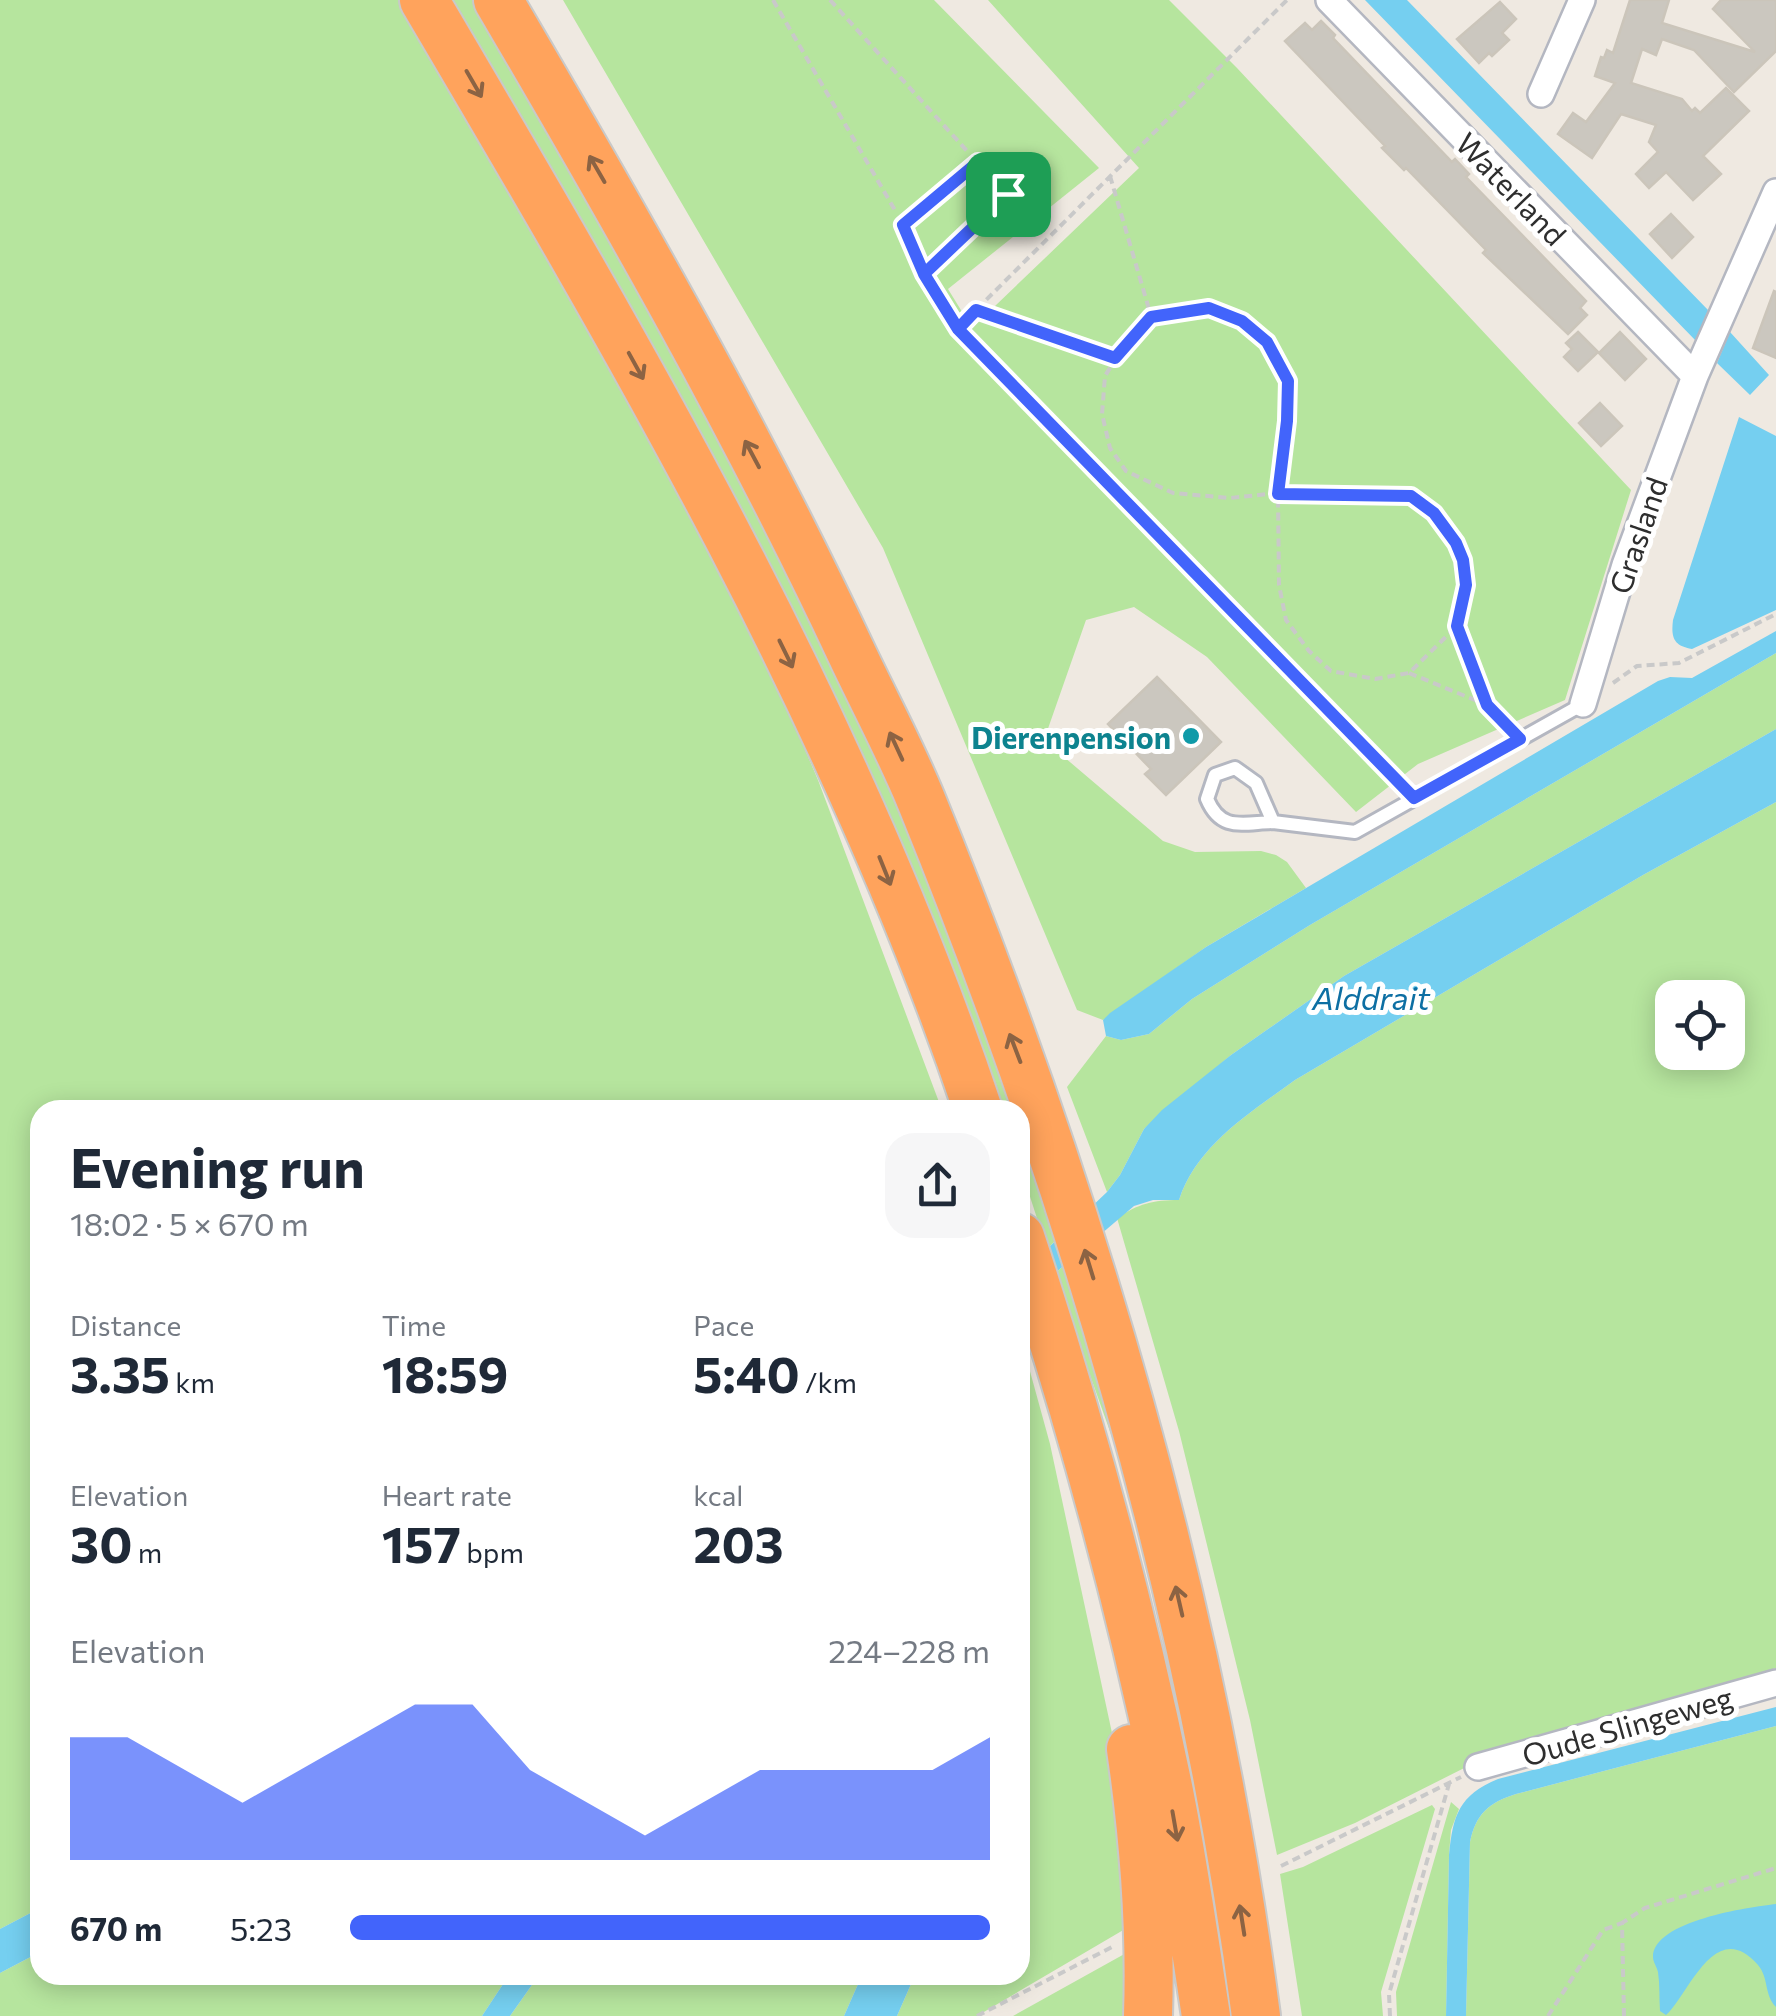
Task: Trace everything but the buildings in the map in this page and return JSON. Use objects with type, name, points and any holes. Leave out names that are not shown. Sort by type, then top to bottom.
[{"type":"highway","points":[[424,0],[578,261],[739,558],[874,845],[974,1100]]},
{"type":"highway","points":[[498,0],[647,255],[808,560],[919,796],[1050,1139],[1118,1357],[1164,1532],[1216,1761],[1256,2016]]},
{"type":"highway","points":[[1030,1268],[1070,1391],[1117,1564],[1168,1784],[1206,2016]]},
{"type":"highway","points":[[1070,1391],[1078,1462],[1132,1752],[1146,1880],[1148,2016]]},
{"type":"street","name":"Waterland","points":[[1330,0],[1696,372]]},
{"type":"street","points":[[1541,94],[1582,0]]},
{"type":"street","name":"Grasland","points":[[1582,704],[1625,565],[1696,372],[1776,192]]},
{"type":"street","name":"Oude Slingeweg","points":[[1478,1768],[1776,1683]]},
{"type":"lane","points":[[924,274],[1008,194],[978,162],[903,225],[924,274],[958,329],[1414,798]]},
{"type":"lane","points":[[1272,822],[1256,783],[1235,768],[1215,775],[1207,800],[1213,814],[1226,824],[1272,822],[1355,832],[1582,704]]},
{"type":"path","points":[[772,0],[903,225]]},
{"type":"path","points":[[830,0],[978,162]]},
{"type":"path","points":[[958,329],[1287,0]]},
{"type":"path","points":[[1110,176],[1151,317]]},
{"type":"path","points":[[1457,626],[1408,672],[1375,679],[1331,672],[1308,650],[1286,620],[1279,585],[1278,494],[1288,381],[1267,342],[1242,321],[1209,308],[1151,317],[1104,376],[1102,414],[1110,448],[1126,470],[1173,494],[1230,498],[1278,494],[1411,496],[1434,513],[1463,560],[1466,585],[1457,626],[1487,705]]},
{"type":"path","points":[[976,310],[1115,358]]},
{"type":"path","points":[[1582,704],[1637,666],[1680,663],[1776,614]]},
{"type":"path","points":[[1408,672],[1487,705],[1520,739]]},
{"type":"path","points":[[1281,1866],[1449,1784],[1389,1994],[1390,2016]]},
{"type":"path","points":[[1548,2016],[1603,1930],[1645,1908],[1776,1868]]},
{"type":"path","points":[[1622,1922],[1624,2016]]},
{"type":"path","points":[[977,2016],[1114,1946]]},
{"type":"green space","points":[[0,0],[399,0],[672,470],[744,607],[818,780],[938,1100],[30,1100],[30,1913],[0,1929]]},
{"type":"green space","points":[[442,0],[482,0],[662,309],[826,623],[908,804],[1023,1100],[995,1100],[906,865],[829,685],[759,546]]},
{"type":"green space","points":[[563,0],[934,0],[1099,168],[948,289],[972,328],[1139,168],[988,0],[1169,0],[1631,490],[1565,700],[1418,764],[1356,812],[1207,657],[1134,607],[1086,620],[1044,740],[1163,841],[1195,852],[1261,851],[1276,855],[1287,862],[1306,888],[1206,947],[1103,1020],[1077,1010],[883,548]]},
{"type":"green space","points":[[1776,653],[1776,729],[1344,976],[1231,1055],[1144,1129],[1107,1192],[1067,1087],[1106,1036],[1121,1040],[1149,1034],[1192,999],[1310,925]]},
{"type":"green space","points":[[1776,802],[1776,1668],[1498,1751],[1355,1823],[1277,1855],[1250,1720],[1179,1431],[1117,1218],[1146,1204],[1179,1200],[1187,1180],[1212,1147],[1243,1118],[1295,1080],[1643,875]]},
{"type":"green space","points":[[1030,1119],[1058,1238],[1047,1249],[1030,1197]]},
{"type":"green space","points":[[1078,1254],[1123,1468],[1054,1274]]},
{"type":"green space","points":[[1030,1371],[1050,1444],[1118,1761],[1137,1922],[1030,1985]]},
{"type":"green space","points":[[1776,1726],[1776,2016],[1466,2016],[1470,1842],[1485,1811],[1516,1794]]},
{"type":"green space","points":[[1451,1802],[1459,1809],[1451,1830],[1449,1855],[1446,2016],[1397,2016],[1396,1992]]},
{"type":"green space","points":[[1432,1805],[1435,1809],[1381,1992],[1383,2016],[1302,2016],[1280,1874],[1303,1867]]},
{"type":"green space","points":[[1137,1947],[1134,2016],[1013,2016]]},
{"type":"green space","points":[[30,1957],[30,1985],[502,1985],[482,2016],[0,2016],[0,1973]]},
{"type":"green space","points":[[532,1985],[858,1985],[844,2016],[510,2016]]},
{"type":"green space","points":[[911,1985],[1030,1985],[977,2016],[897,2016]]},
{"type":"water","points":[[1365,0],[1407,0],[1708,310],[1696,341]]},
{"type":"water","points":[[1730,332],[1769,375],[1750,395],[1717,363]]},
{"type":"water","points":[[1739,417],[1776,436],[1776,610],[1692,649],[1675,640],[1673,620]]},
{"type":"water","points":[[1776,631],[1776,653],[1310,925],[1192,999],[1149,1034],[1121,1040],[1106,1036],[1103,1020],[1110,1013],[1206,947],[1658,681],[1692,678]]},
{"type":"water","name":"Alddrait","points":[[1776,729],[1776,802],[1643,875],[1295,1080],[1243,1118],[1212,1147],[1187,1180],[1179,1200],[1153,1200],[1134,1206],[1054,1274],[1047,1249],[1107,1192],[1144,1129],[1162,1110],[1231,1055],[1344,976]]},
{"type":"water","points":[[1776,1707],[1776,1726],[1516,1794],[1485,1811],[1470,1842],[1466,2016],[1446,2016],[1449,1855],[1456,1818],[1474,1792],[1498,1779]]},
{"type":"water","points":[[1776,1904],[1776,2007],[1758,1965],[1743,1952],[1729,1949],[1704,1964],[1666,2015],[1660,2011],[1658,1972],[1653,1957],[1657,1945],[1668,1934],[1704,1918]]},
{"type":"water","points":[[30,1913],[30,1957],[0,1973],[0,1929]]},
{"type":"water","points":[[502,1985],[532,1985],[510,2016],[482,2016]]},
{"type":"water","points":[[858,1985],[911,1985],[897,2016],[844,2016]]},
{"type":"place","name":"Dierenpension","points":[[1191,736]]},
{"type":"route","points":[[1008,194],[924,274],[958,329],[1414,798],[1520,739],[1487,705],[1457,626],[1466,585],[1463,560],[1434,513],[1411,496],[1278,494],[1288,381],[1267,342],[1242,321],[1209,308],[1151,317],[1115,358],[976,310],[958,329],[924,274],[903,225],[978,162],[1008,194]]}]
